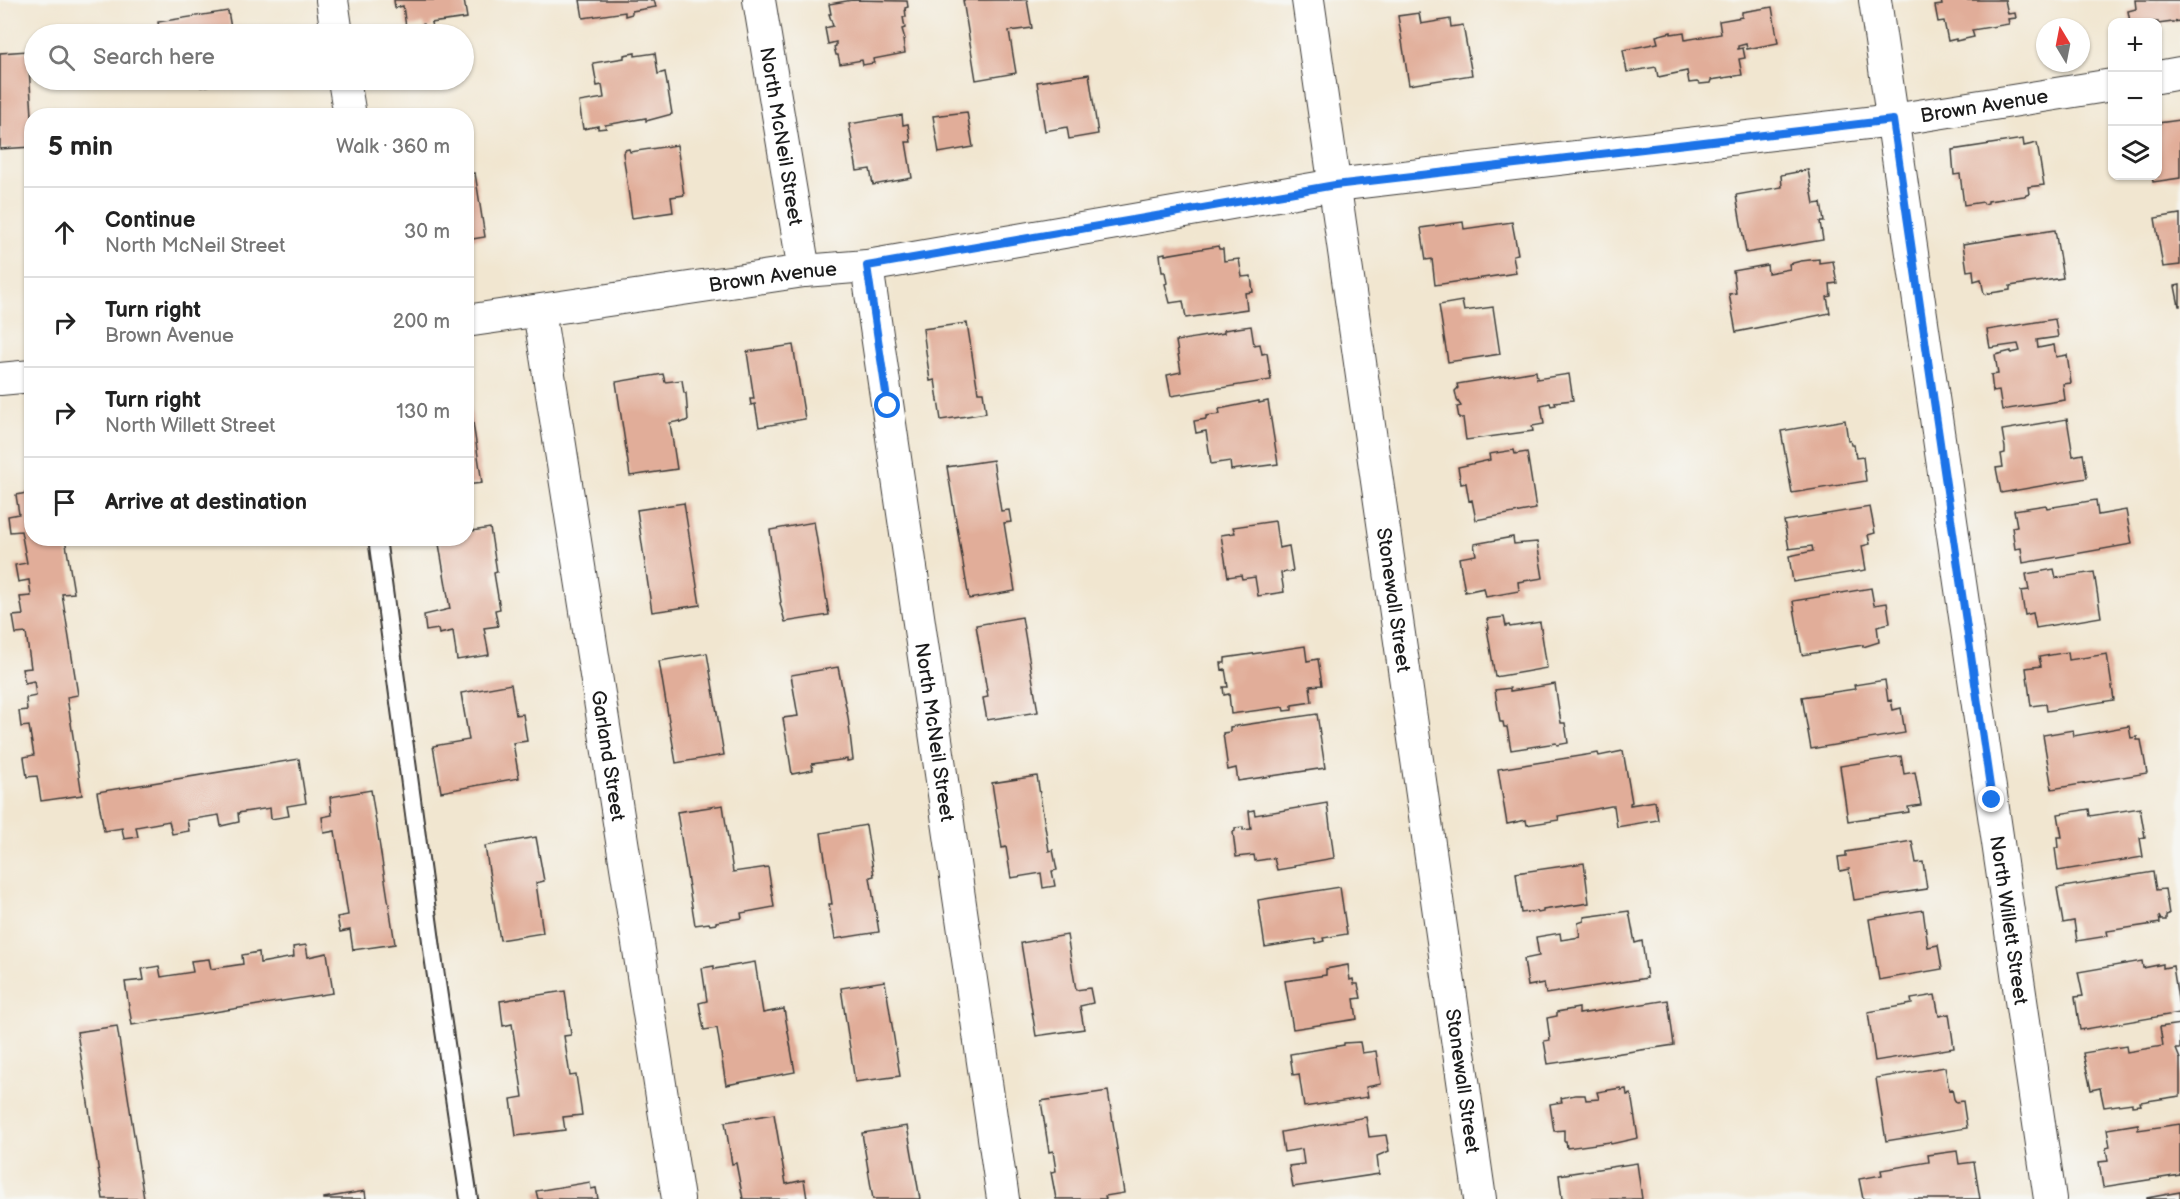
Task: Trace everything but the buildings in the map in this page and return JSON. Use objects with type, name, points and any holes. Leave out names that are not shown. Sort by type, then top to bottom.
[{"type":"street","points":[[332,0],[336,24]]},
{"type":"street","name":"North McNeil Street","points":[[759,0],[804,271]]},
{"type":"street","name":"Stonewall Street","points":[[1308,0],[1480,1199]]},
{"type":"street","name":"North Willett Street","points":[[1875,0],[2050,1199]]},
{"type":"street","points":[[2162,76],[2180,74]]},
{"type":"street","name":"Brown Avenue","points":[[474,320],[804,271],[867,266],[1335,185],[1893,120],[2108,86]]},
{"type":"street","points":[[346,90],[349,108]]},
{"type":"street","name":"North McNeil Street","points":[[867,266],[1003,1199]]},
{"type":"street","name":"Garland Street","points":[[539,311],[678,1199]]},
{"type":"street","points":[[0,380],[24,377]]},
{"type":"lane","points":[[378,546],[433,956],[470,1199]]},
{"type":"route","points":[[888,406],[867,266],[1335,185],[1893,120],[1992,800]]}]
